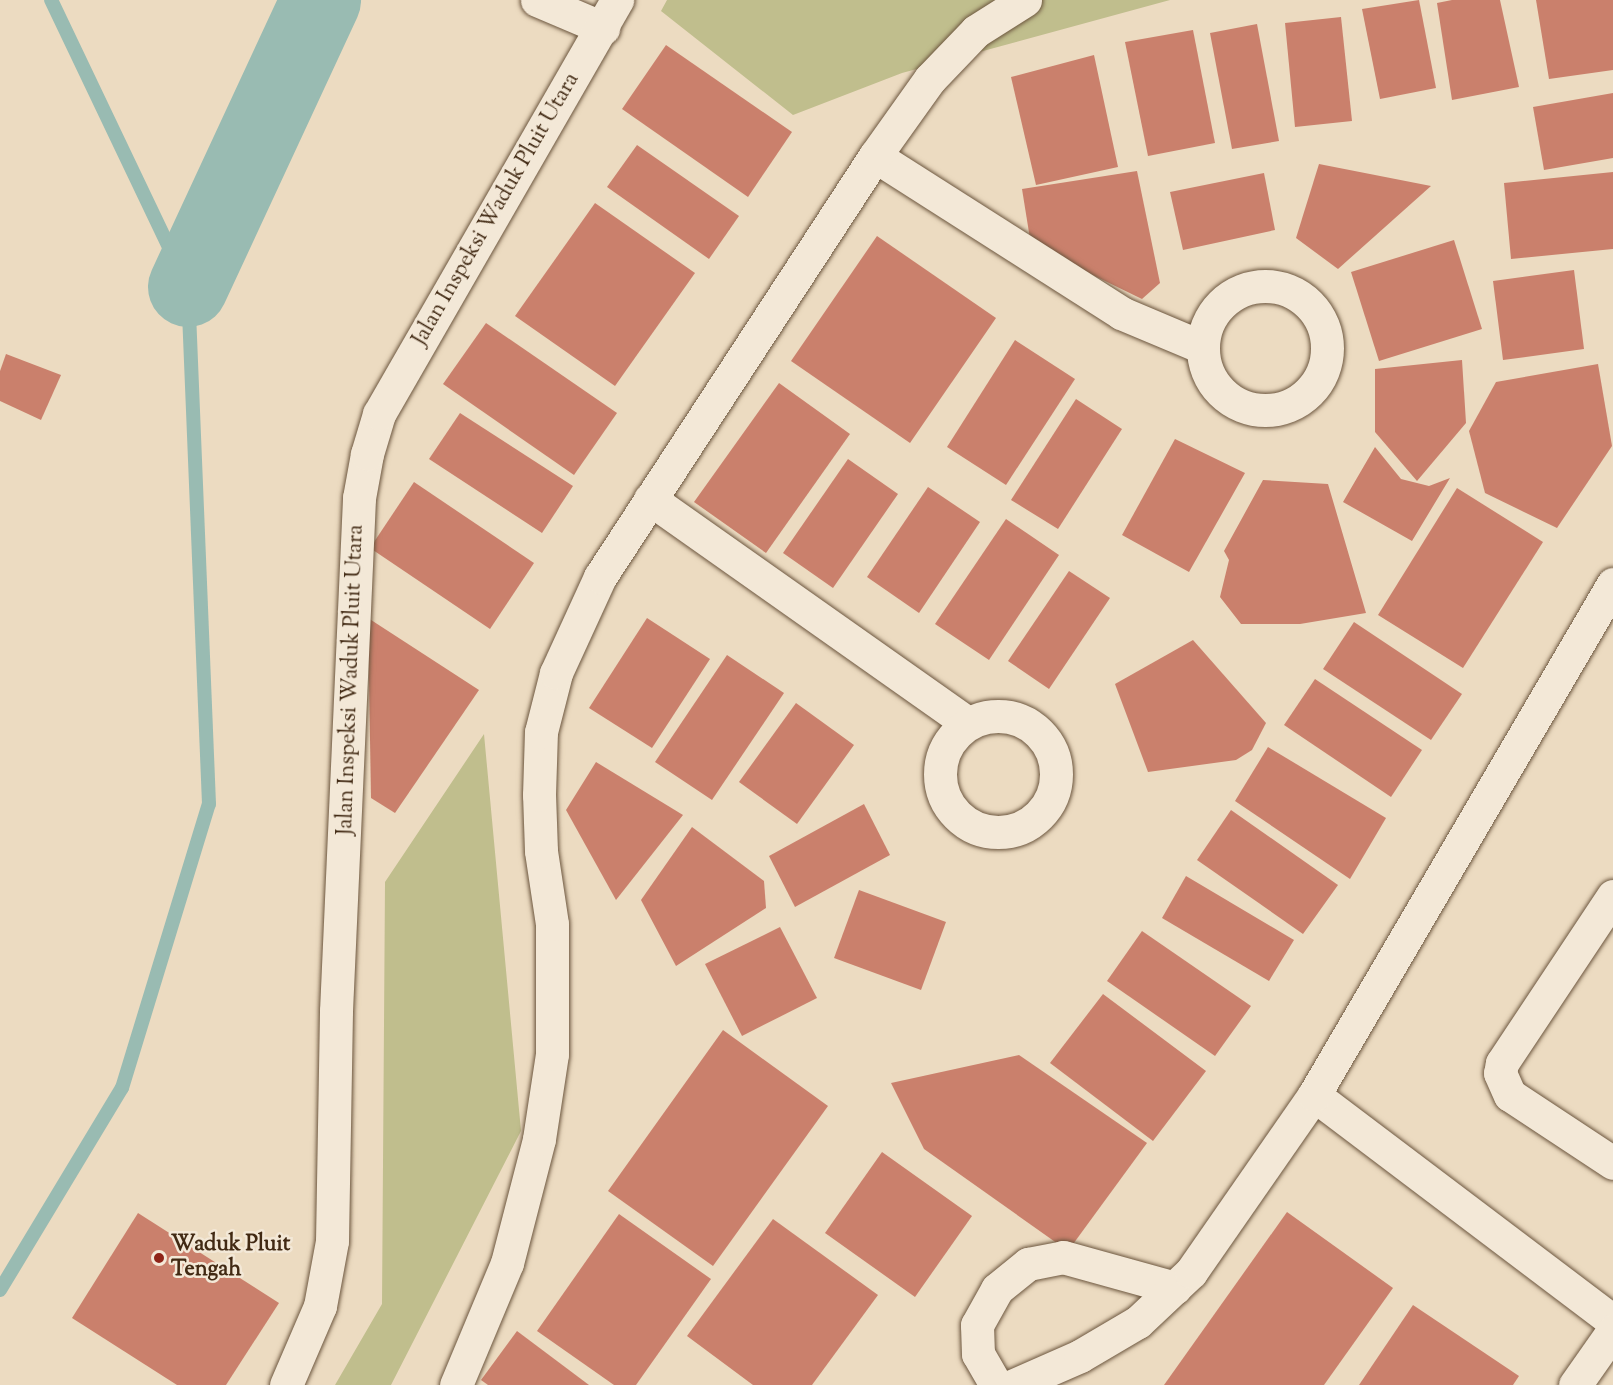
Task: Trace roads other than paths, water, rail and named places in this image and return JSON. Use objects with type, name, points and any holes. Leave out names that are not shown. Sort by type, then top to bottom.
[{"type":"street","name":"Jalan Inspeksi Waduk Pluit Utara","points":[[286,1385],[320,1306],[332,1241],[336,1011],[359,498],[367,454],[379,414],[610,14],[537,0]]},
{"type":"street","points":[[456,1385],[507,1263],[539,1138],[552,1054],[552,924],[541,851],[541,732],[556,673],[600,577],[875,156],[945,63],[976,31],[1025,0]]},
{"type":"street","points":[[875,156],[1121,313],[1202,347]]},
{"type":"street","points":[[650,500],[969,723]]},
{"type":"street","points":[[1014,1385],[1080,1356],[1138,1322],[1191,1272],[1314,1095],[1613,585]]},
{"type":"street","points":[[1613,896],[1502,1064],[1501,1080],[1510,1095],[1613,1163]]},
{"type":"street","points":[[1314,1095],[1613,1322]]},
{"type":"street","points":[[996,1385],[978,1354],[977,1325],[991,1296],[1028,1264],[1063,1257],[1175,1288]]},
{"type":"street","points":[[1575,1385],[1613,1331]]},
{"type":"waterway","points":[[0,1290],[122,1088],[209,804],[188,287],[51,0]]},
{"type":"waterway","points":[[188,287],[321,0]]},
{"type":"place","name":"Waduk Pluit Tengah","points":[[159,1258]]}]
